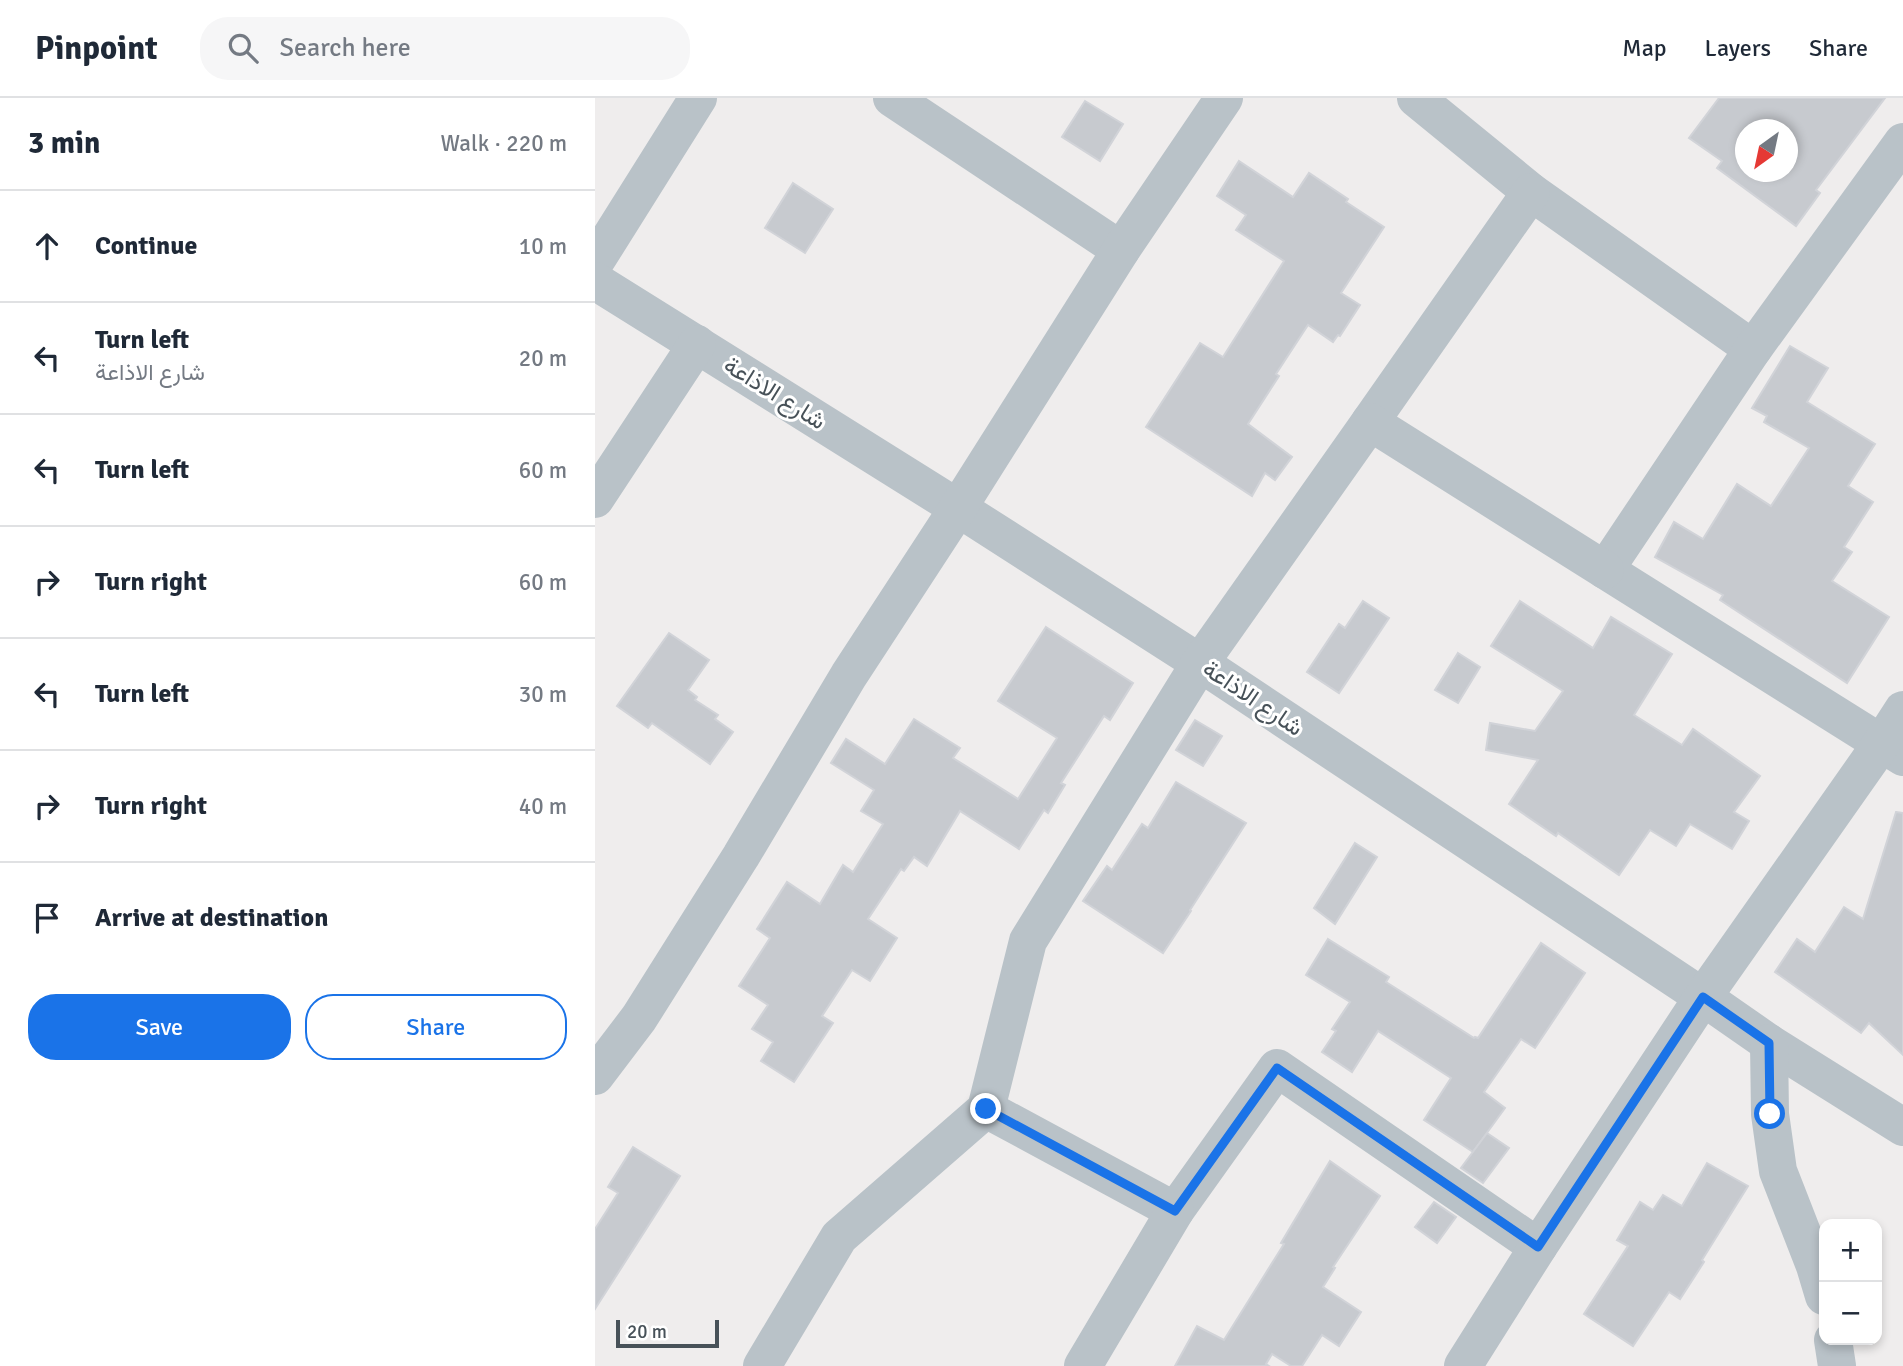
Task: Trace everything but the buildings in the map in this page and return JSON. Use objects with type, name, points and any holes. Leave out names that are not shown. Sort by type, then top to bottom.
[{"type":"street","points":[[595,262],[698,98]]},
{"type":"street","points":[[892,98],[1121,250]]},
{"type":"street","points":[[595,1076],[639,1018],[741,856],[849,674],[958,508],[1121,250],[1224,98]]},
{"type":"street","points":[[1416,98],[1531,192],[1753,349]]},
{"type":"street","points":[[1605,570],[1753,349],[1903,142]]},
{"type":"street","points":[[762,1366],[839,1237],[986,1109],[1028,941],[1200,663],[1531,192]]},
{"type":"street","name":"شارع الاذاعة","points":[[595,281],[1200,663],[1769,1043],[1903,1127]]},
{"type":"street","points":[[595,499],[697,344]]},
{"type":"street","points":[[1370,422],[1892,751]]},
{"type":"street","points":[[1463,1366],[1703,997],[1892,751],[1903,710]]},
{"type":"street","points":[[1769,1043],[1770,1114],[1778,1171],[1820,1282]]},
{"type":"street","points":[[1083,1366],[1175,1211],[1277,1068],[1538,1247]]},
{"type":"street","points":[[986,1109],[1175,1211]]},
{"type":"street","points":[[1834,1345],[1837,1366]]},
{"type":"route","points":[[986,1109],[1175,1211],[1277,1068],[1538,1247],[1703,997],[1769,1043],[1770,1114]]}]
